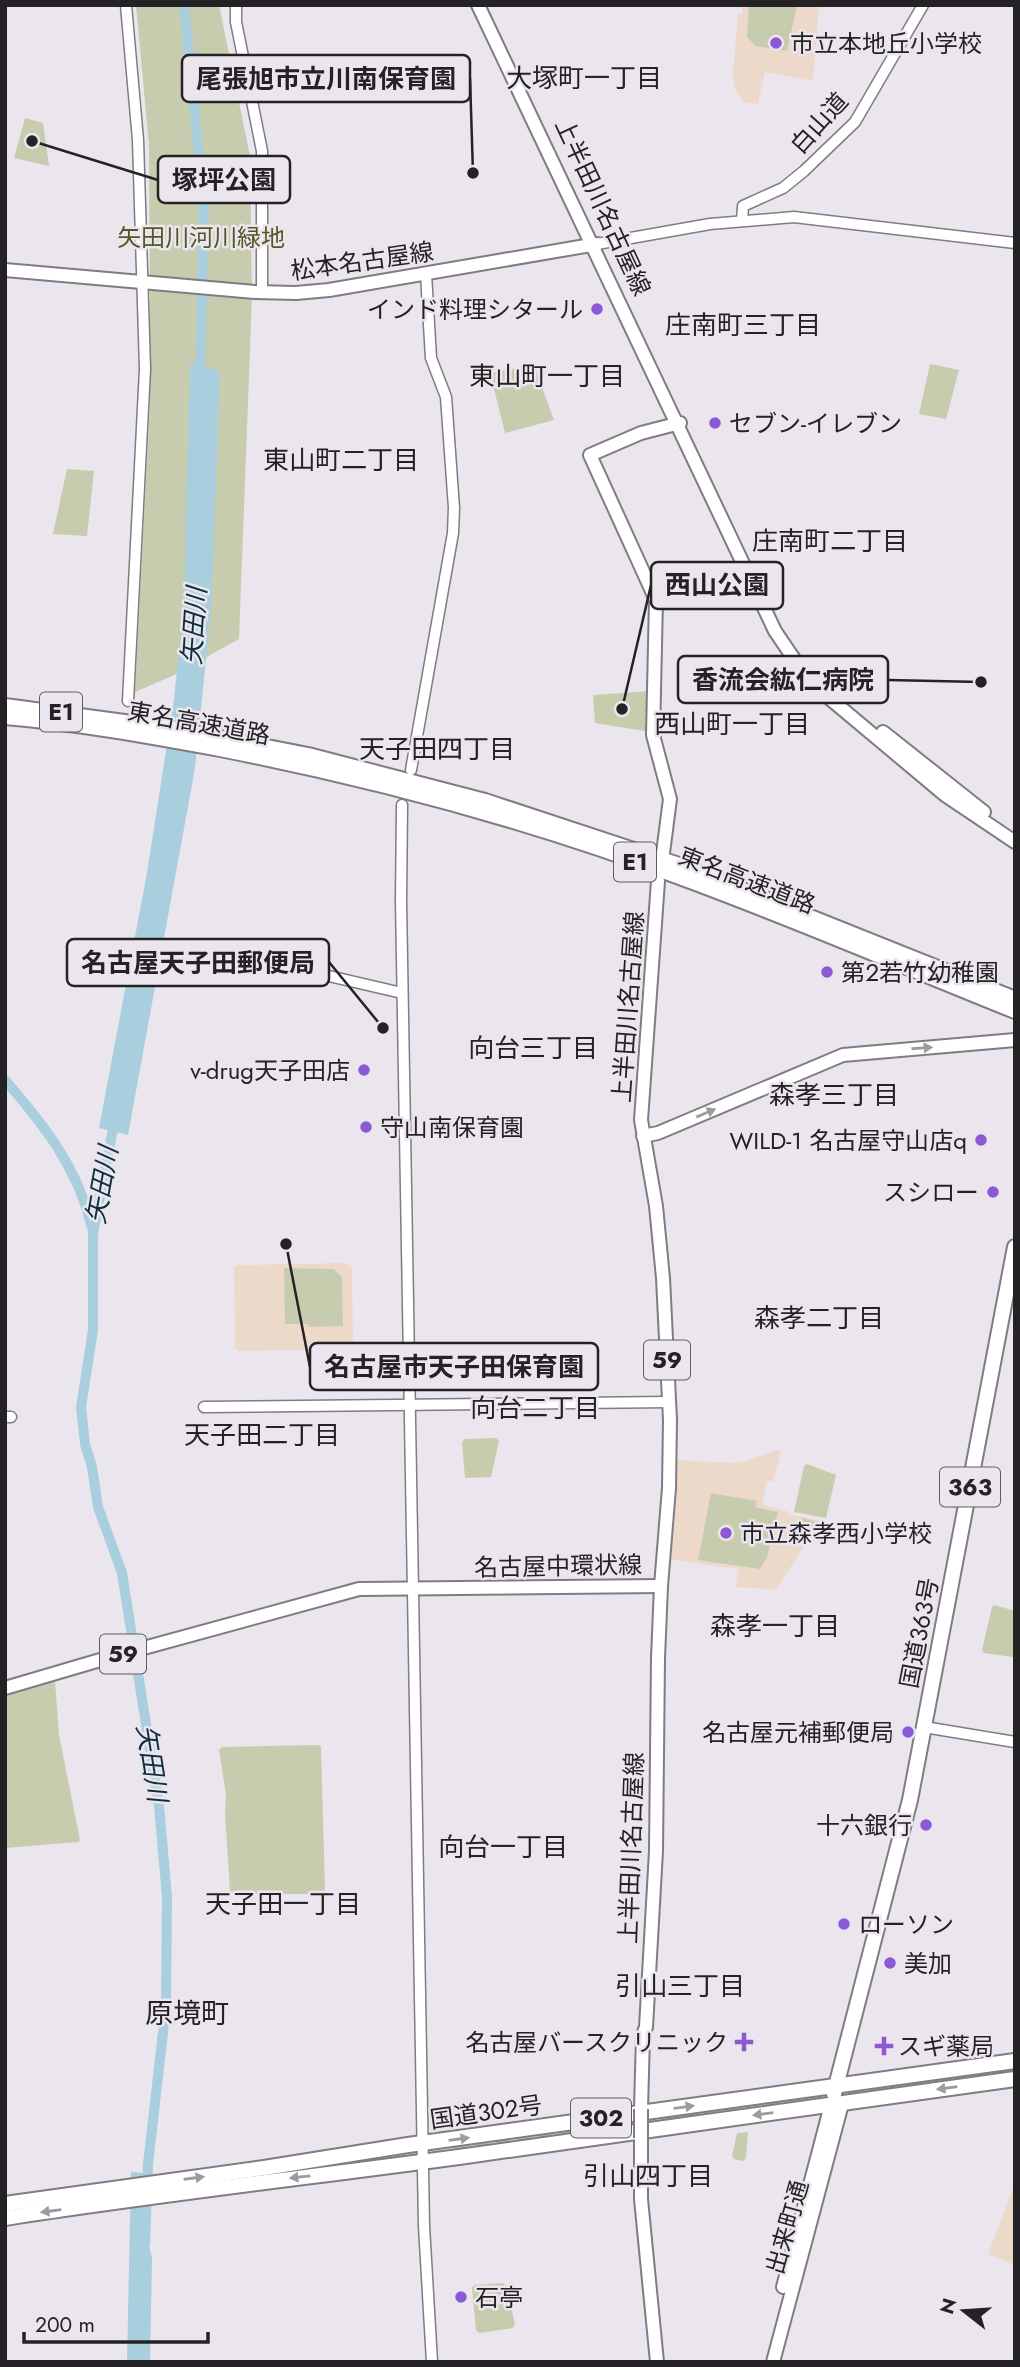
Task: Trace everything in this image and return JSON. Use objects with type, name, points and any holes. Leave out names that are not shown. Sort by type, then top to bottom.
[{"type":"highway","name":"東名高速道路","points":[[5,706],[244,748],[308,755],[485,801],[698,872],[1015,999]]},
{"type":"highway","name":"東名高速道路","points":[[5,717],[116,725]]},
{"type":"highway","name":"東名高速道路","points":[[244,748],[305,766],[406,790],[572,840],[683,878],[1015,1011]]},
{"type":"highway","name":"国道363号","points":[[928,1728],[1015,1247]]},
{"type":"highway","name":"国道363号","points":[[836,2104],[928,1728],[1015,1295]]},
{"type":"highway","points":[[936,2072],[1015,2053]]},
{"type":"highway","name":"国道302号","points":[[5,2204],[1015,2061]]},
{"type":"highway","name":"国道302号","points":[[5,2218],[1015,2079]]},
{"type":"main road","name":"上半田川名古屋線","points":[[478,5],[678,423]]},
{"type":"main road","name":"上半田川名古屋線","points":[[485,5],[594,245]]},
{"type":"main road","name":"松本名古屋線","points":[[5,270],[258,292],[313,292],[594,245]]},
{"type":"main road","points":[[678,423],[761,595],[793,651],[823,684],[947,784],[1015,834]]},
{"type":"main road","points":[[678,423],[775,631],[794,659],[822,692],[945,795],[1015,842]]},
{"type":"main road","points":[[663,853],[670,799],[653,735],[656,600],[590,455],[640,433],[678,423]]},
{"type":"main road","name":"上半田川名古屋線","points":[[643,1136],[642,1094],[658,881]]},
{"type":"main road","points":[[643,1136],[658,1133],[843,1055],[1015,1040]]},
{"type":"main road","name":"名古屋中環状線","points":[[5,1688],[359,1590],[661,1586],[669,1488],[670,1402],[658,1230],[643,1136]]},
{"type":"main road","name":"上半田川名古屋線","points":[[657,2362],[640,2199],[643,2035],[646,2027],[656,1851],[661,1586]]},
{"type":"main road","name":"出来町通","points":[[764,2362],[836,2104]]},
{"type":"main road","name":"出来町通","points":[[773,2362],[836,2104]]},
{"type":"street","points":[[126,5],[138,140],[145,369],[128,701]]},
{"type":"street","points":[[236,5],[236,22],[262,150],[258,292]]},
{"type":"street","name":"白山道","points":[[742,221],[743,206],[783,188],[804,172],[855,122],[923,5]]},
{"type":"street","points":[[594,245],[710,224],[794,217],[1015,243]]},
{"type":"street","points":[[411,771],[453,533],[454,508],[446,397],[431,358],[426,274]]},
{"type":"street","points":[[402,805],[402,993],[414,1738],[425,2280],[432,2362]]},
{"type":"street","points":[[221,951],[402,993]]},
{"type":"street","points":[[204,1407],[670,1402]]},
{"type":"street","points":[[928,1728],[1015,1742]]},
{"type":"shaded area","name":"市立本地丘小学校","points":[[742,5],[819,5],[813,81],[765,72],[758,104],[743,102],[734,87],[733,74],[738,14],[742,14]]},
{"type":"shaded area","points":[[632,913],[651,914],[650,932],[631,932]]},
{"type":"shaded area","points":[[347,1263],[352,1267],[353,1347],[238,1351],[235,1348],[234,1268],[237,1265]]},
{"type":"shaded area","name":"市立森孝西小学校","points":[[781,1451],[773,1481],[767,1481],[762,1505],[826,1522],[802,1549],[776,1590],[735,1587],[739,1569],[667,1559],[673,1460],[734,1463]]},
{"type":"shaded area","points":[[1015,2183],[1015,2265],[988,2254]]},
{"type":"green space","name":"矢田川河川緑地","points":[[136,5],[219,5],[250,156],[252,296],[239,639],[172,676],[135,692],[150,405],[149,145]]},
{"type":"green space","points":[[749,5],[797,5],[787,51],[755,46],[747,36]]},
{"type":"green space","points":[[25,118],[43,123],[49,166],[14,158]]},
{"type":"green space","points":[[930,364],[959,370],[946,419],[919,414]]},
{"type":"green space","points":[[534,365],[554,420],[505,433],[490,373]]},
{"type":"green space","points":[[67,469],[94,471],[87,536],[53,534]]},
{"type":"green space","points":[[651,691],[651,732],[595,723],[593,695]]},
{"type":"green space","points":[[284,1268],[334,1269],[342,1277],[343,1326],[309,1327],[308,1324],[285,1324]]},
{"type":"green space","points":[[496,1438],[499,1441],[491,1477],[465,1478],[462,1442],[465,1439]]},
{"type":"green space","points":[[807,1464],[836,1475],[826,1518],[794,1512],[804,1466]]},
{"type":"green space","points":[[711,1493],[756,1501],[755,1507],[778,1512],[767,1558],[760,1569],[698,1560]]},
{"type":"green space","points":[[801,1518],[818,1522],[815,1532],[802,1545],[795,1541]]},
{"type":"green space","points":[[994,1605],[1015,1611],[1013,1657],[984,1653],[982,1650]]},
{"type":"green space","points":[[53,1679],[59,1735],[80,1840],[5,1848],[5,1692]]},
{"type":"green space","points":[[319,1745],[325,1890],[322,1894],[234,1894],[230,1891],[226,1795],[219,1750],[222,1747]]},
{"type":"green space","points":[[748,2132],[746,2158],[743,2161],[734,2159],[732,2156],[737,2133]]},
{"type":"green space","points":[[503,2283],[515,2324],[513,2328],[479,2333],[476,2330],[472,2288],[474,2285]]},
{"type":"water","points":[[190,363],[220,371],[211,610],[195,768],[128,1135],[99,1128],[147,873],[174,699],[184,604]]},
{"type":"water","points":[[131,2172],[144,2173],[143,2222],[152,2258],[150,2362],[127,2362]]},
{"type":"waterway","name":"矢田川","points":[[184,5],[204,205],[200,378]]},
{"type":"waterway","points":[[5,1080],[34,1114],[69,1167],[86,1206],[92,1228]]},
{"type":"waterway","name":"矢田川","points":[[115,1118],[93,1234],[93,1330],[81,1407],[85,1444],[92,1467],[98,1507],[122,1573],[159,1806],[167,1897],[166,2006],[148,2164],[145,2244]]},
{"type":"tunnel","points":[[454,2145],[806,2099],[1015,2068]]},
{"type":"place","name":"市立本地丘小学校","points":[[776,43]]},
{"type":"place","name":"塚坪公園","points":[[32,141]]},
{"type":"place","name":"尾張旭市立川南保育園","points":[[473,173]]},
{"type":"place","name":"インド料理シタール","points":[[597,309]]},
{"type":"place","name":"セブン-イレブン","points":[[715,423]]},
{"type":"place","name":"香流会紘仁病院","points":[[981,682]]},
{"type":"place","name":"西山公園","points":[[622,709]]},
{"type":"place","name":"第２若竹幼稚園","points":[[827,972]]},
{"type":"place","name":"名古屋天子田郵便局","points":[[383,1028]]},
{"type":"place","name":"v-drug天子田店","points":[[364,1070]]},
{"type":"place","name":"守山南保育園","points":[[366,1127]]},
{"type":"place","name":"WILD-1 名古屋守山店q","points":[[981,1140]]},
{"type":"place","name":"スシロー","points":[[993,1192]]},
{"type":"place","name":"名古屋市天子田保育園","points":[[286,1244]]},
{"type":"place","name":"市立森孝西小学校","points":[[726,1533]]},
{"type":"place","name":"名古屋元補郵便局","points":[[908,1732]]},
{"type":"place","name":"十六銀行","points":[[926,1825]]},
{"type":"place","name":"ローソン","points":[[844,1924]]},
{"type":"place","name":"美加","points":[[890,1963]]},
{"type":"place","name":"名古屋バースクリニック","points":[[744,2042]]},
{"type":"place","name":"スギ薬局","points":[[884,2046]]},
{"type":"place","name":"石亭","points":[[461,2297]]},
{"type":"district","name":"大塚町一丁目","points":[[584,78]]},
{"type":"district","name":"庄南町三丁目","points":[[743,325]]},
{"type":"district","name":"東山町一丁目","points":[[547,376]]},
{"type":"district","name":"東山町二丁目","points":[[341,460]]},
{"type":"district","name":"庄南町二丁目","points":[[830,541]]},
{"type":"district","name":"西山町一丁目","points":[[732,724]]},
{"type":"district","name":"天子田四丁目","points":[[437,749]]},
{"type":"district","name":"向台三丁目","points":[[533,1048]]},
{"type":"district","name":"森孝三丁目","points":[[834,1095]]},
{"type":"district","name":"森孝二丁目","points":[[819,1318]]},
{"type":"district","name":"向台二丁目","points":[[535,1408]]},
{"type":"district","name":"天子田二丁目","points":[[262,1435]]},
{"type":"district","name":"森孝一丁目","points":[[775,1626]]},
{"type":"district","name":"向台一丁目","points":[[503,1847]]},
{"type":"district","name":"天子田一丁目","points":[[283,1904]]},
{"type":"district","name":"引山三丁目","points":[[680,1986]]},
{"type":"district","name":"原境町","points":[[187,2013]]},
{"type":"district","name":"引山四丁目","points":[[648,2176]]}]
